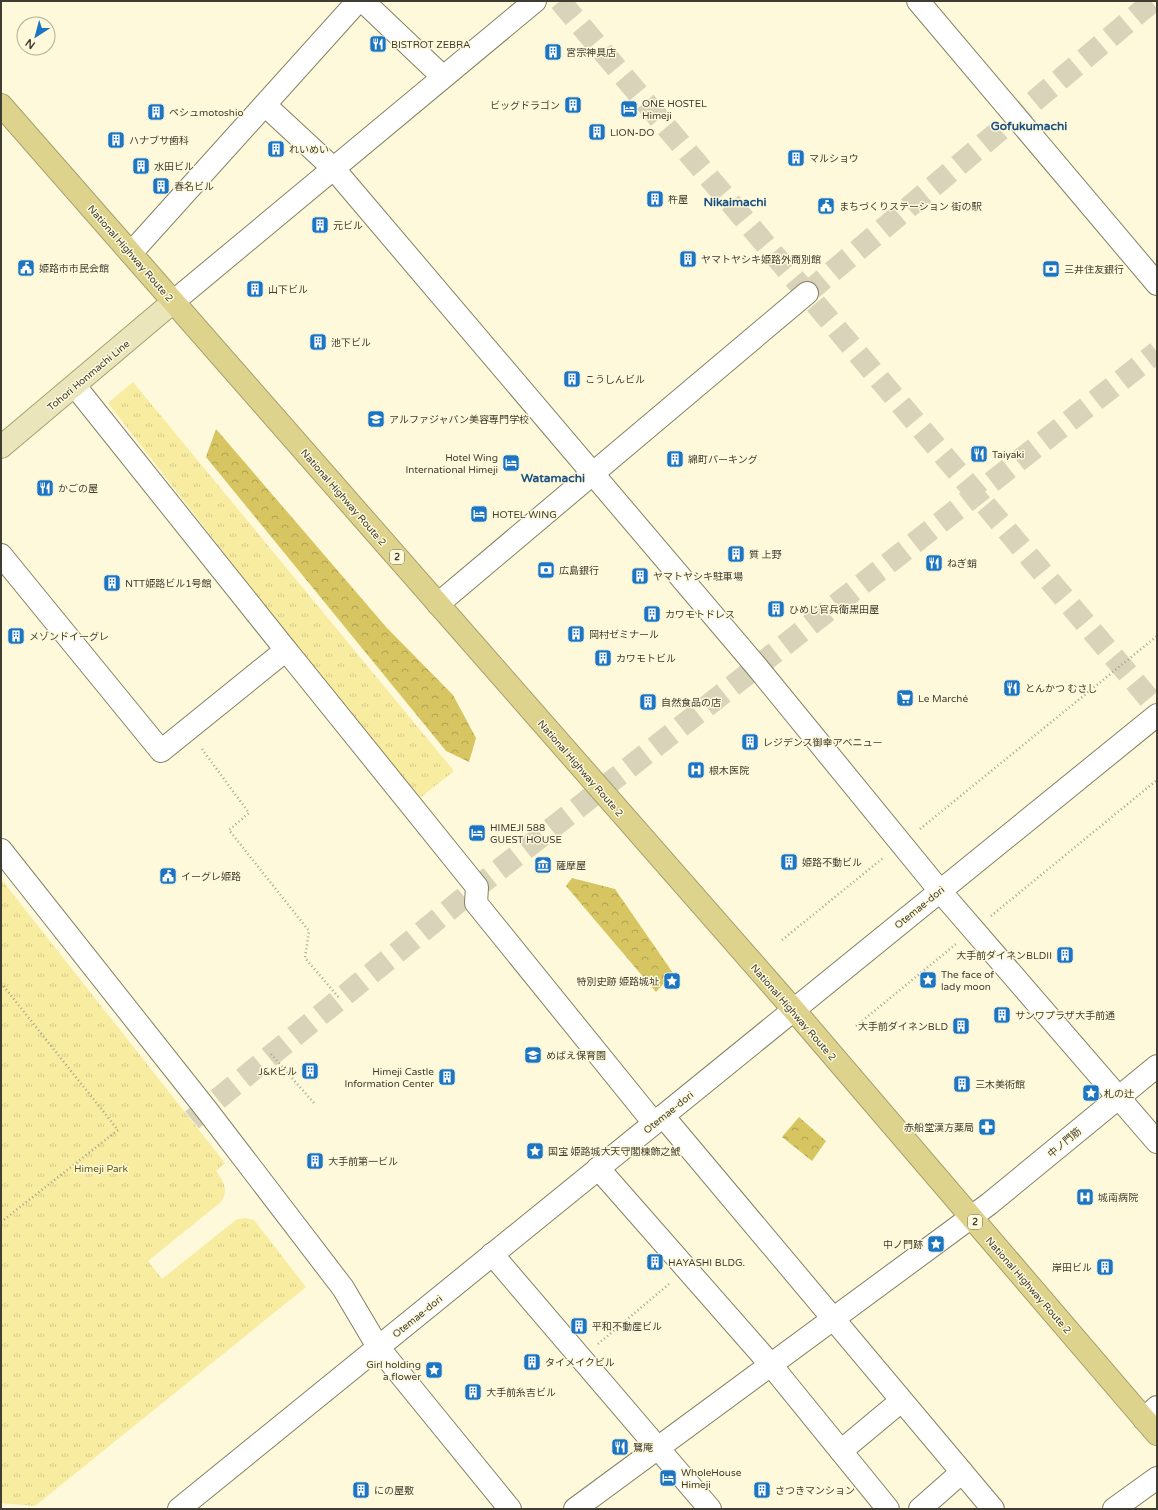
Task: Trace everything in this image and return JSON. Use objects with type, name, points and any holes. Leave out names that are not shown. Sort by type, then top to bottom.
[{"type":"highway","name":"National Highway Route 2","points":[[1,105],[794,1010],[971,1218],[1153,1420]]},
{"type":"main road","name":"Tohori Honmachi Line","points":[[1,447],[173,302]]},
{"type":"street","points":[[131,253],[266,105],[358,1]]},
{"type":"street","points":[[363,1],[443,77]]},
{"type":"street","points":[[173,302],[535,1]]},
{"type":"street","points":[[918,1],[1157,284]]},
{"type":"street","points":[[266,105],[334,169],[757,667],[973,930],[1157,1142]]},
{"type":"street","points":[[438,604],[593,475],[807,293]]},
{"type":"street","points":[[75,386],[477,887],[476,903],[993,1509]]},
{"type":"street","points":[[1,554],[161,751],[286,650]]},
{"type":"street","name":"Otemae-dori","points":[[179,1509],[1157,715]]},
{"type":"street","points":[[1,850],[201,1103],[343,1288],[378,1347],[510,1509]]},
{"type":"street","name":"中ノ門筋","points":[[575,1509],[971,1218],[1157,1066]]},
{"type":"street","points":[[598,1168],[771,1365],[888,1509]]},
{"type":"street","points":[[492,1254],[710,1509]]},
{"type":"street","points":[[841,1451],[901,1401]]},
{"type":"street","points":[[920,1509],[962,1472]]},
{"type":"street","points":[[1114,1509],[1157,1478]]},
{"type":"path","points":[[782,940],[1157,636]]},
{"type":"path","points":[[188,730],[249,813],[229,830],[308,931],[305,958],[340,999]]},
{"type":"path","points":[[856,1026],[1157,780]]},
{"type":"path","points":[[1,983],[118,1130],[1,1222]]},
{"type":"path","points":[[271,1054],[314,1103]]},
{"type":"path","points":[[580,1358],[634,1315],[686,1268]]},
{"type":"green space","points":[[133,382],[454,771],[416,801],[108,403]]},
{"type":"green space","points":[[216,429],[387,628],[453,695],[476,738],[469,762],[446,751],[206,457]]},
{"type":"green space","points":[[572,878],[615,889],[673,973],[656,992],[566,886]]},
{"type":"green space","name":"Himeji Park","points":[[1,879],[225,1163],[216,1171],[225,1189],[221,1202],[148,1261],[162,1279],[237,1219],[245,1218],[254,1220],[306,1287],[35,1506],[1,1503]]},
{"type":"green space","points":[[799,1117],[826,1141],[812,1161],[782,1137]]},
{"type":"tunnel","points":[[560,1],[1157,708]]},
{"type":"tunnel","points":[[807,293],[1153,1]]},
{"type":"tunnel","points":[[192,1120],[477,887],[1157,352]]},
{"type":"place","name":"BISTROT ZEBRA","points":[[378,44]]},
{"type":"place","name":"宮宗神具店","points":[[553,52]]},
{"type":"place","name":"ビッグドラゴン","points":[[573,105]]},
{"type":"place","name":"ONE HOSTEL Himeji","points":[[629,109]]},
{"type":"place","name":"ペシュmotoshio","points":[[156,112]]},
{"type":"place","name":"LION-DO","points":[[597,132]]},
{"type":"place","name":"ハナブサ歯科","points":[[116,140]]},
{"type":"place","name":"れいめい","points":[[276,149]]},
{"type":"place","name":"マルショウ","points":[[796,158]]},
{"type":"place","name":"水田ビル","points":[[141,166]]},
{"type":"place","name":"春名ビル","points":[[161,186]]},
{"type":"place","name":"杵屋","points":[[655,199]]},
{"type":"place","name":"まちづくりステーション 街の駅","points":[[826,206]]},
{"type":"place","name":"元ビル","points":[[320,225]]},
{"type":"place","name":"ヤマトヤシキ姫路外商別館","points":[[688,259]]},
{"type":"place","name":"姫路市市民会館","points":[[26,268]]},
{"type":"place","name":"三井住友銀行","points":[[1051,269]]},
{"type":"place","name":"山下ビル","points":[[255,289]]},
{"type":"place","name":"池下ビル","points":[[318,342]]},
{"type":"place","name":"こうしんビル","points":[[572,379]]},
{"type":"place","name":"アルファジャパン美容専門学校","points":[[376,419]]},
{"type":"place","name":"Taiyaki","points":[[979,454]]},
{"type":"place","name":"綿町パーキング","points":[[675,459]]},
{"type":"place","name":"Hotel Wing International Himeji","points":[[511,463]]},
{"type":"place","name":"かごの屋","points":[[45,488]]},
{"type":"place","name":"HOTEL WING","points":[[479,514]]},
{"type":"place","name":"質 上野","points":[[736,554]]},
{"type":"place","name":"ねぎ蛸","points":[[934,563]]},
{"type":"place","name":"広島銀行","points":[[546,570]]},
{"type":"place","name":"ヤマトヤシキ駐車場","points":[[640,576]]},
{"type":"place","name":"NTT姫路ビル1号館","points":[[112,583]]},
{"type":"place","name":"ひめじ官兵衛黒田屋","points":[[776,609]]},
{"type":"place","name":"カワモトドレス","points":[[652,614]]},
{"type":"place","name":"岡村ゼミナール","points":[[576,634]]},
{"type":"place","name":"メゾンドイーグレ","points":[[16,636]]},
{"type":"place","name":"カワモトビル","points":[[603,658]]},
{"type":"place","name":"とんかつ むさし","points":[[1012,688]]},
{"type":"place","name":"Le Marché","points":[[905,698]]},
{"type":"place","name":"自然食品の店","points":[[648,702]]},
{"type":"place","name":"レジデンス御幸アベニュー","points":[[750,742]]},
{"type":"place","name":"根木医院","points":[[696,770]]},
{"type":"place","name":"HIMEJI 588 GUEST HOUSE","points":[[477,833]]},
{"type":"place","name":"姫路不動ビル","points":[[789,862]]},
{"type":"place","name":"薩摩屋","points":[[543,865]]},
{"type":"place","name":"イーグレ姫路","points":[[168,876]]},
{"type":"place","name":"大手前ダイネンBLDII","points":[[1065,955]]},
{"type":"place","name":"The face of lady moon","points":[[928,980]]},
{"type":"place","name":"特別史跡 姫路城址","points":[[672,981]]},
{"type":"place","name":"サンワプラザ大手前通","points":[[1002,1015]]},
{"type":"place","name":"大手前ダイネンBLD","points":[[961,1026]]},
{"type":"place","name":"めばえ保育園","points":[[533,1055]]},
{"type":"place","name":"J&Kビル","points":[[310,1071]]},
{"type":"place","name":"Himeji Castle Information Center","points":[[447,1077]]},
{"type":"place","name":"三木美術館","points":[[962,1084]]},
{"type":"place","name":"札の辻","points":[[1091,1093]]},
{"type":"place","name":"赤船堂漢方薬局","points":[[987,1127]]},
{"type":"place","name":"国宝 姫路城大天守閣棟飾之鯱","points":[[535,1151]]},
{"type":"place","name":"大手前第一ビル","points":[[315,1161]]},
{"type":"place","name":"城南病院","points":[[1085,1197]]},
{"type":"place","name":"中ノ門跡","points":[[936,1244]]},
{"type":"place","name":"HAYASHI BLDG.","points":[[655,1262]]},
{"type":"place","name":"岸田ビル","points":[[1105,1267]]},
{"type":"place","name":"平和不動産ビル","points":[[579,1326]]},
{"type":"place","name":"タイメイクビル","points":[[532,1362]]},
{"type":"place","name":"Girl holding a flower","points":[[434,1370]]},
{"type":"place","name":"大手前糸吉ビル","points":[[473,1392]]},
{"type":"place","name":"鷺庵","points":[[620,1447]]},
{"type":"place","name":"WholeHouse Himeji","points":[[668,1478]]},
{"type":"place","name":"にの屋敷","points":[[361,1490]]},
{"type":"place","name":"さつきマンション","points":[[762,1490]]},
{"type":"district","name":"Gofukumachi","points":[[1029,126]]},
{"type":"district","name":"Nikaimachi","points":[[735,202]]},
{"type":"district","name":"Watamachi","points":[[553,478]]}]
